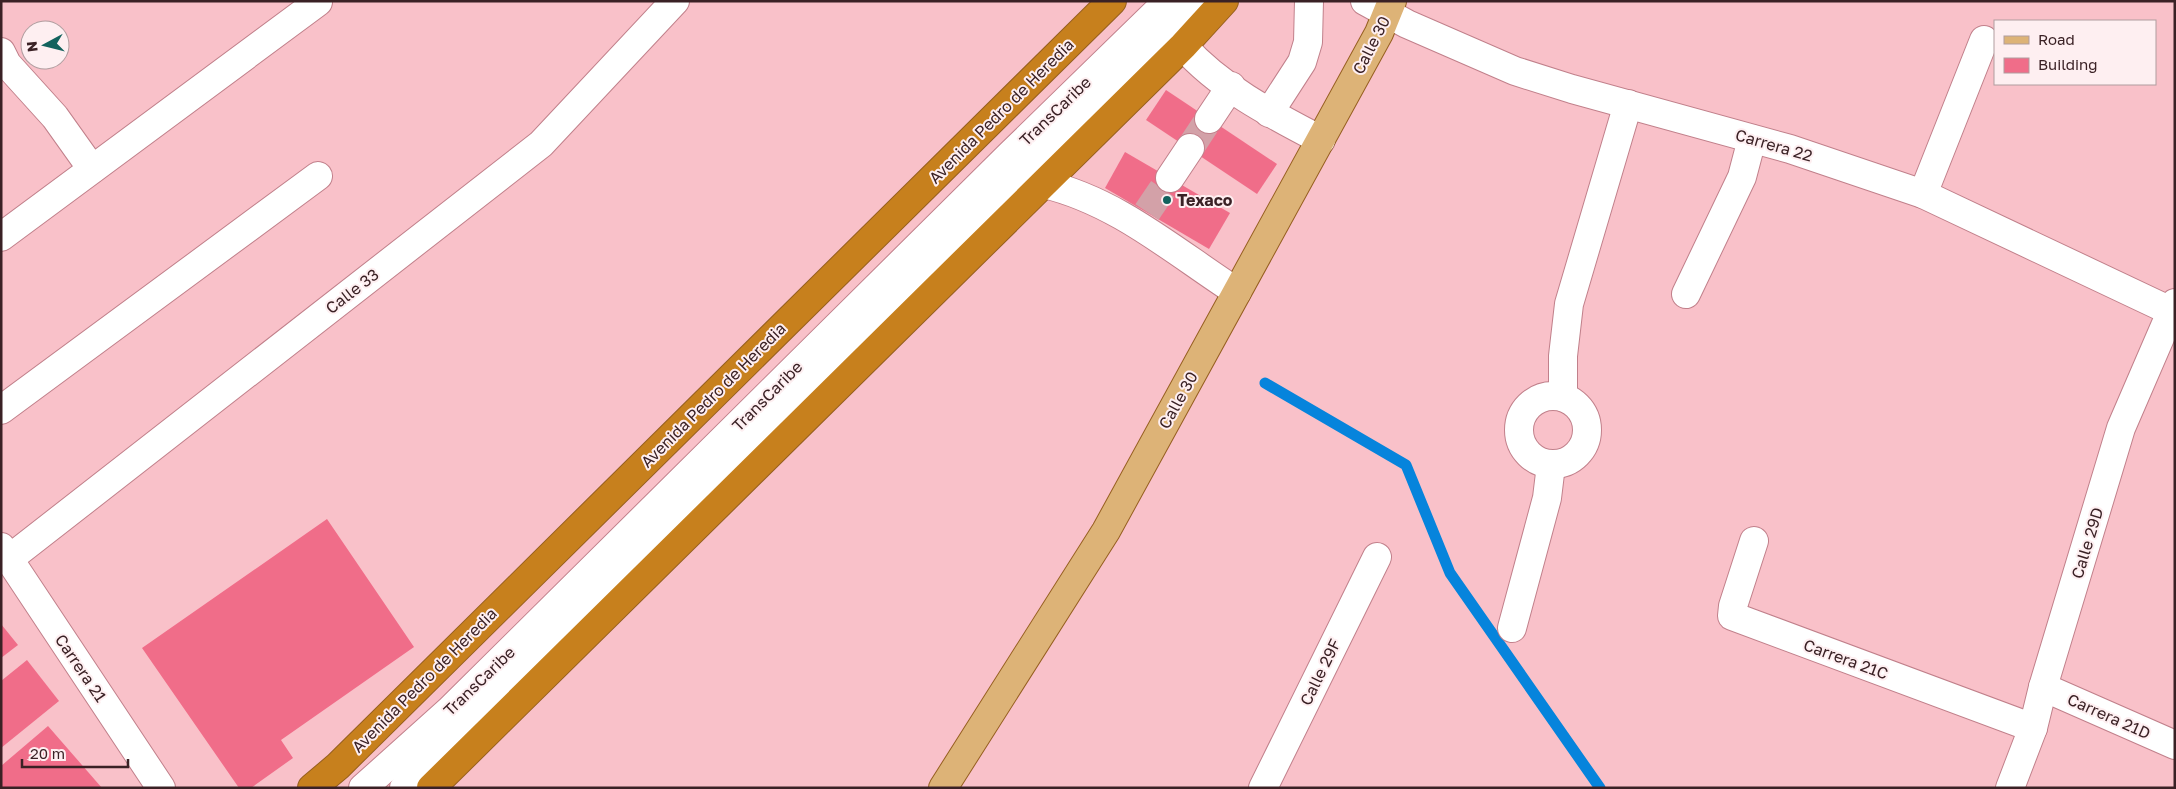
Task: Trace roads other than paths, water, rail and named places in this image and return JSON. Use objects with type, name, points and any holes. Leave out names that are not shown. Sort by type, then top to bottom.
[{"type":"highway","name":"Avenida Pedro de Heredia","points":[[312,788],[366,738],[1112,1]]},
{"type":"highway","points":[[431,788],[1184,46],[1224,1]]},
{"type":"main road","name":"Calle 30","points":[[946,787],[1106,530],[1379,32],[1382,5]]},
{"type":"street","name":"Calle 33","points":[[5,553],[541,144],[675,1]]},
{"type":"street","name":"TransCaribe","points":[[363,788],[450,710],[1002,162],[1168,1]]},
{"type":"street","name":"TransCaribe","points":[[404,788],[1200,1]]},
{"type":"street","points":[[1269,113],[1302,62],[1308,42],[1309,1]]},
{"type":"street","points":[[1,237],[318,2]]},
{"type":"street","name":"Carrera 22","points":[[1382,5],[1460,49],[1515,71],[1572,89],[1790,149],[1923,194],[2173,308]]},
{"type":"street","points":[[1923,194],[1984,40]]},
{"type":"street","points":[[1184,46],[1194,59],[1269,113],[1321,140]]},
{"type":"street","points":[[1,52],[7,64],[55,116],[92,170]]},
{"type":"street","points":[[1209,119],[1231,86]]},
{"type":"street","points":[[1563,397],[1564,356],[1569,304],[1628,104]]},
{"type":"street","points":[[1686,294],[1742,177],[1752,139]]},
{"type":"street","points":[[1170,178],[1190,148]]},
{"type":"street","points":[[1,410],[318,176]]},
{"type":"street","points":[[1044,184],[1086,196],[1143,219],[1237,292]]},
{"type":"street","name":"Calle 29D","points":[[2010,788],[2033,728],[2043,687],[2122,428],[2173,308]]},
{"type":"street","points":[[1546,396],[1563,397],[1577,406],[1586,420],[1587,436],[1580,452],[1567,462],[1551,465],[1535,460],[1523,448],[1518,432],[1522,416],[1532,403],[1546,396]]},
{"type":"street","points":[[1512,628],[1546,498],[1551,465]]},
{"type":"street","name":"Carrera 21C","points":[[1754,541],[1733,606],[1732,616],[2033,728]]},
{"type":"street","name":"Carrera 21","points":[[5,553],[161,788]]},
{"type":"street","name":"Calle 29F","points":[[1263,788],[1377,557]]},
{"type":"street","name":"Carrera 21D","points":[[2043,687],[2175,746]]},
{"type":"waterway","points":[[1265,383],[1406,465],[1450,573],[1600,788]]},
{"type":"tunnel","points":[[1190,148],[1209,119]]},
{"type":"tunnel","points":[[1147,212],[1170,178]]},
{"type":"place","name":"Texaco","points":[[1167,200]]}]
